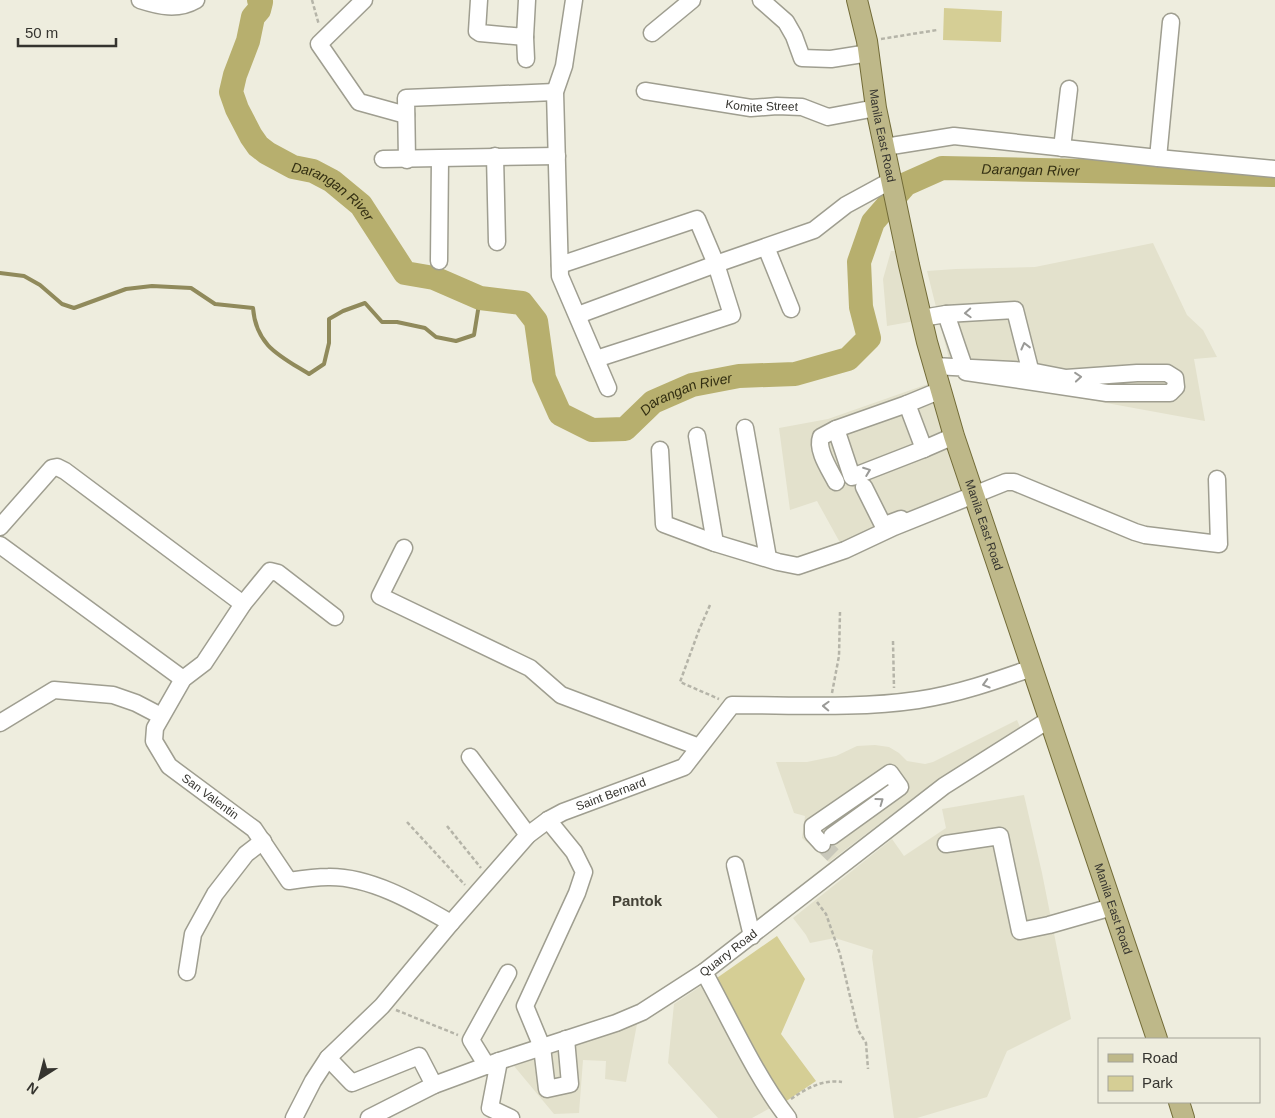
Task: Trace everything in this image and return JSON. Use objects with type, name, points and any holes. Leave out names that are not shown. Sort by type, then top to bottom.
[{"type":"main road","name":"Manila East Road","points":[[857,0],[868,47],[876,108],[906,248],[934,366],[954,436],[971,492],[1050,718],[1104,909],[1157,1038]]},
{"type":"main road","points":[[1178,1103],[1184,1118]]},
{"type":"street","points":[[140,0],[170,7],[186,5],[196,0]]},
{"type":"street","points":[[364,0],[319,44],[359,102],[406,115]]},
{"type":"street","points":[[479,0],[477,31],[525,37]]},
{"type":"street","points":[[526,59],[527,0]]},
{"type":"street","points":[[574,0],[564,66],[556,92],[560,276],[608,388]]},
{"type":"street","points":[[652,33],[692,0]]},
{"type":"street","points":[[761,0],[786,22],[794,36],[802,58],[831,59],[868,47]]},
{"type":"street","points":[[1158,158],[1171,22]]},
{"type":"street","points":[[1062,148],[1069,89]]},
{"type":"street","name":"Komite Street","points":[[645,91],[751,108],[802,107],[828,117],[876,108]]},
{"type":"street","points":[[406,160],[406,98],[556,92]]},
{"type":"street","points":[[885,147],[954,136],[1275,169]]},
{"type":"street","points":[[495,156],[497,242]]},
{"type":"street","points":[[383,159],[557,156]]},
{"type":"street","points":[[439,261],[440,159]]},
{"type":"street","points":[[578,316],[716,264],[814,230],[846,205],[892,182]]},
{"type":"street","points":[[560,265],[697,219],[716,264],[732,315],[596,359]]},
{"type":"street","points":[[766,247],[791,309]]},
{"type":"street","points":[[922,318],[946,314],[1015,310],[1032,377]]},
{"type":"street","points":[[946,314],[964,368]]},
{"type":"street","points":[[934,366],[1032,377],[1107,393],[1170,393],[1176,387],[1175,378],[1167,373],[1136,373],[1066,378],[1032,377]]},
{"type":"street","points":[[836,482],[823,454],[821,437],[836,429],[941,390]]},
{"type":"street","points":[[907,404],[924,449]]},
{"type":"street","points":[[745,428],[768,558]]},
{"type":"street","points":[[836,429],[852,477],[954,436]]},
{"type":"street","points":[[697,436],[715,543]]},
{"type":"street","points":[[660,450],[664,524],[715,543],[798,566],[845,550],[971,492]]},
{"type":"street","points":[[0,527],[52,468],[57,467],[65,471],[243,604]]},
{"type":"street","points":[[864,487],[885,525],[971,492],[1006,482],[1014,482],[1145,536],[1219,544],[1218,478]]},
{"type":"street","points":[[0,545],[183,679]]},
{"type":"street","points":[[404,548],[380,596],[530,668],[561,695],[699,747]]},
{"type":"street","name":"San Valentin","points":[[335,617],[278,573],[270,571],[243,604],[204,663],[183,679],[155,728],[154,741],[169,766],[254,829],[264,841],[289,881],[329,876],[360,881],[385,889],[451,923]]},
{"type":"street","points":[[732,705],[829,706],[894,702],[938,696],[989,683],[1032,668]]},
{"type":"street","points":[[0,723],[54,690],[113,695],[136,703],[161,716]]},
{"type":"street","name":"Saint Bernard","points":[[294,1118],[313,1081],[328,1058],[385,1003],[451,923],[528,835],[548,820],[563,812],[684,767],[732,705]]},
{"type":"street","name":"Quarry Road","points":[[368,1118],[434,1085],[493,1063],[616,1023],[642,1012],[704,972],[808,891],[833,850],[944,786],[1050,718]]},
{"type":"street","points":[[470,757],[528,835]]},
{"type":"street","points":[[890,773],[900,787],[860,815],[833,850],[813,834],[813,826],[851,801],[890,773]]},
{"type":"street","points":[[851,801],[860,815]]},
{"type":"street","points":[[548,820],[574,852],[584,872],[577,893],[525,1006],[542,1047],[547,1089],[570,1084],[566,1040]]},
{"type":"street","points":[[946,844],[1000,836],[1020,931],[1049,925],[1104,909]]},
{"type":"street","points":[[187,972],[193,934],[215,894],[246,854],[264,841]]},
{"type":"street","points":[[735,866],[752,936]]},
{"type":"street","points":[[704,972],[756,1068],[784,1113]]},
{"type":"street","points":[[508,973],[471,1040],[493,1063],[490,1108],[512,1118]]},
{"type":"street","points":[[328,1058],[352,1083],[419,1056],[434,1085]]},
{"type":"path","points":[[312,0],[319,25],[317,40],[319,44]]},
{"type":"path","points":[[868,47],[937,30]]},
{"type":"path","points":[[710,605],[680,682],[732,705]]},
{"type":"path","points":[[829,706],[839,656],[840,612]]},
{"type":"path","points":[[893,641],[894,702]]},
{"type":"path","points":[[407,822],[458,878],[476,894]]},
{"type":"path","points":[[447,826],[490,879]]},
{"type":"path","points":[[808,891],[826,914],[840,954],[858,1030],[866,1043],[868,1069]]},
{"type":"path","points":[[385,1003],[471,1040]]},
{"type":"path","points":[[784,1113],[818,1084],[831,1080],[842,1082]]},
{"type":"shaded area","points":[[1153,243],[1187,315],[1203,330],[1217,357],[1194,359],[1205,421],[953,375],[927,271],[1035,267]]},
{"type":"shaded area","points":[[891,251],[901,251],[915,321],[887,326],[883,279]]},
{"type":"shaded area","points":[[928,384],[962,494],[843,548],[817,501],[790,510],[779,428],[828,419]]},
{"type":"shaded area","points":[[1017,720],[1020,727],[903,806],[829,862],[802,838],[805,816],[794,813],[776,762],[807,762],[836,756],[857,746],[875,745],[889,747],[907,761],[925,764],[933,762]]},
{"type":"shaded area","points":[[1024,795],[1042,873],[1071,1019],[1007,1051],[987,1097],[917,1118],[894,1118],[872,957],[873,950],[835,938],[810,943],[793,918],[892,839],[904,856],[946,828],[942,809]]},
{"type":"shaded area","points":[[701,986],[772,1107],[752,1118],[718,1118],[668,1063],[674,1004]]},
{"type":"shaded area","points":[[637,1024],[626,1082],[605,1079],[606,1061],[583,1060],[579,1113],[554,1114],[514,1066]]},
{"type":"green space","points":[[944,8],[1002,11],[1001,42],[943,40]]},
{"type":"green space","points":[[777,936],[805,979],[781,1034],[816,1081],[785,1102],[759,1061],[714,980]]},
{"type":"waterway","name":"Darangan River","points":[[259,0],[261,2],[259,10],[253,17],[248,41],[235,75],[231,92],[237,109],[258,146],[293,167],[313,171],[332,181],[361,205],[405,273],[434,278],[480,298],[522,303],[536,321],[544,378],[560,414],[592,430],[625,429],[653,402],[692,385],[739,376],[795,374],[848,359],[869,338],[861,307],[859,262],[873,222],[906,184],[942,168],[1275,175]]},
{"type":"waterway","points":[[0,273],[24,276],[40,285],[62,304],[74,308],[126,289],[152,286],[191,288],[215,304],[253,308],[255,321],[264,341],[279,355],[309,374],[324,364],[329,343],[329,319],[343,311],[365,303],[382,322],[397,322],[425,328],[436,337],[456,341],[474,335],[480,298]]},
{"type":"tunnel","points":[[822,844],[833,855]]},
{"type":"district","name":"Pantok","points":[[637,900]]}]
